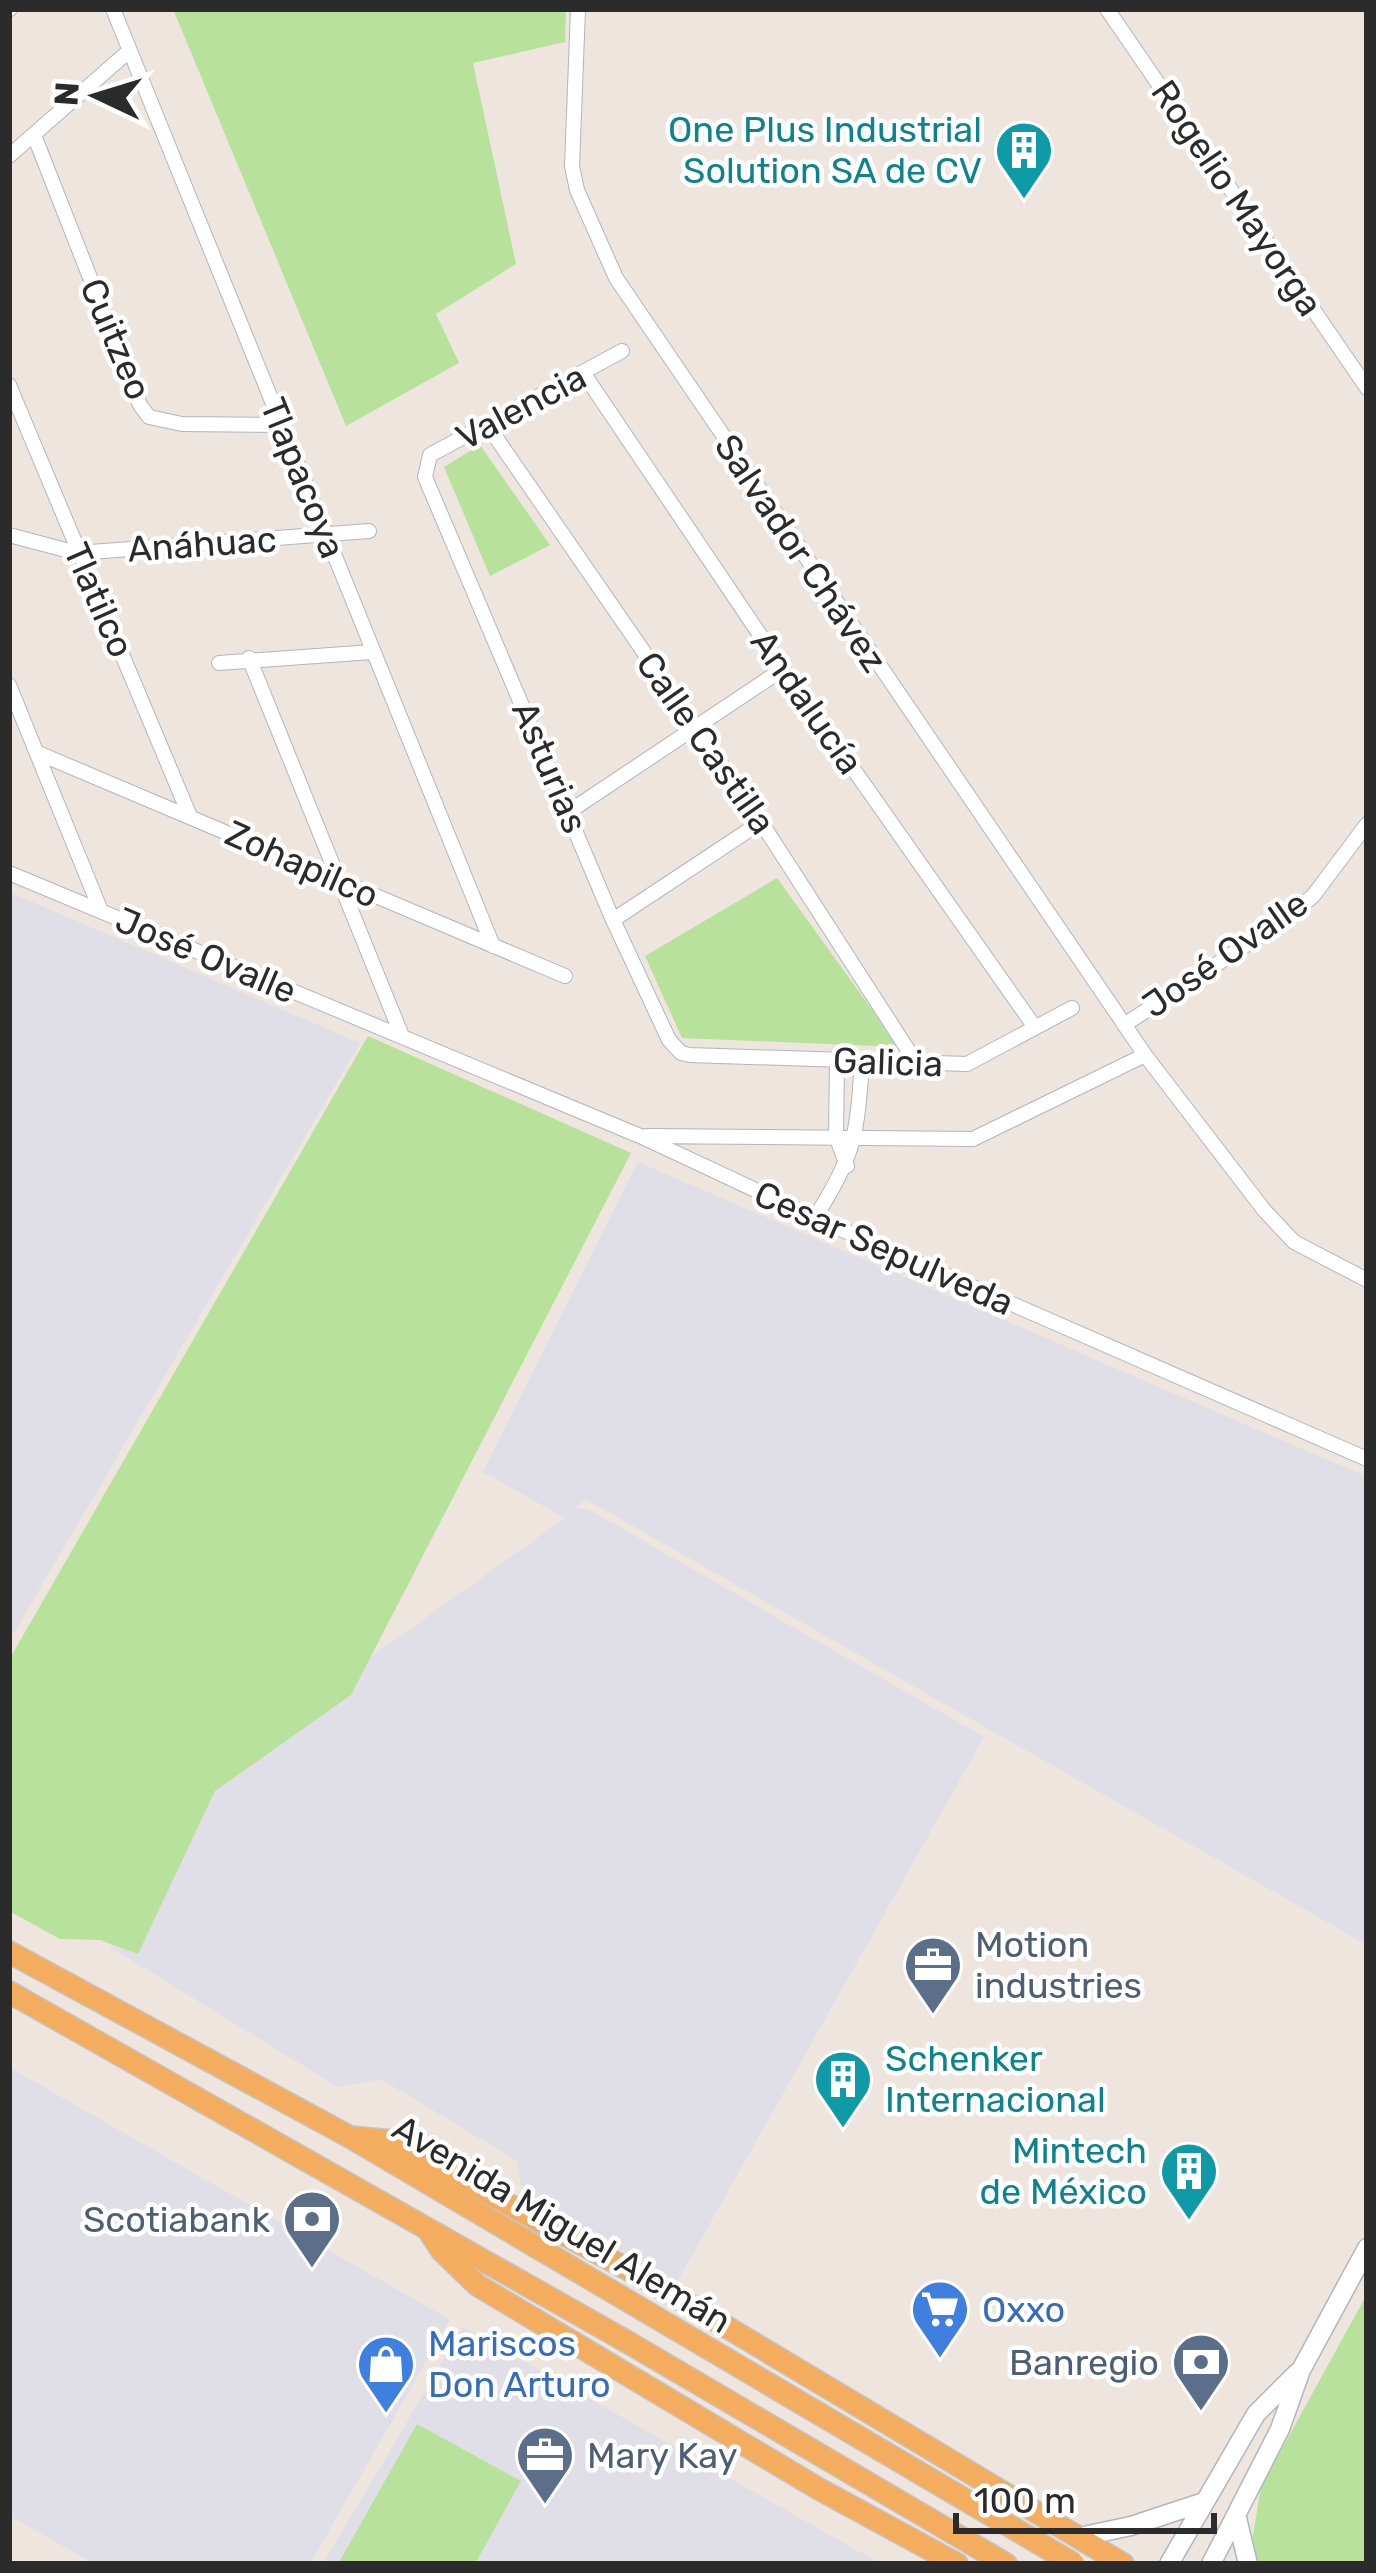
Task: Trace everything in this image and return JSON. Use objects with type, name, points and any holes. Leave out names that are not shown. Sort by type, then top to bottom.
[{"type":"highway","name":"Avenida Miguel Alemán","points":[[9,1952],[350,2137],[1074,2564]]},
{"type":"highway","name":"Avenida Miguel Alemán","points":[[9,1992],[624,2340],[1006,2564]]},
{"type":"highway","points":[[350,2137],[392,2141],[462,2178],[652,2284],[1123,2564]]},
{"type":"highway","points":[[426,2228],[442,2252],[477,2285],[819,2489],[957,2564]]},
{"type":"highway","points":[[1040,2564],[1049,2519]]},
{"type":"main road","points":[[1210,2564],[1280,2429],[1301,2370],[1367,2248]]},
{"type":"main road","points":[[1168,2564],[1256,2414],[1301,2370]]},
{"type":"main road","points":[[1079,2537],[1204,2502]]},
{"type":"main road","points":[[1237,2518],[1248,2564]]},
{"type":"street","name":"Tlapacoya","points":[[113,9],[493,946]]},
{"type":"street","name":"Salvador Chávez","points":[[578,9],[572,166],[577,190],[616,278],[1145,1055],[1294,1242],[1367,1280]]},
{"type":"street","name":"Rogelio Mayorga","points":[[1107,9],[1367,388]]},
{"type":"street","points":[[9,156],[129,51]]},
{"type":"street","name":"Cuitzeo","points":[[34,135],[140,405],[149,417],[182,424],[282,424]]},
{"type":"street","name":"Valencia","points":[[425,467],[430,455],[622,351]]},
{"type":"street","name":"Andalucía","points":[[584,374],[1034,1027]]},
{"type":"street","name":"Tlatilco","points":[[9,386],[15,412],[189,814]]},
{"type":"street","name":"Calle Castilla","points":[[488,426],[761,822],[917,1064]]},
{"type":"street","name":"Asturias","points":[[425,467],[425,477],[613,920],[669,1040],[681,1053],[690,1055]]},
{"type":"street","name":"Anáhuac","points":[[9,535],[77,553],[369,531]]},
{"type":"street","points":[[219,663],[372,652]]},
{"type":"street","points":[[249,658],[402,1036]]},
{"type":"street","points":[[570,812],[783,669]]},
{"type":"street","points":[[9,685],[101,911]]},
{"type":"street","name":"Zohapilco","points":[[38,753],[565,976]]},
{"type":"street","points":[[613,920],[761,822]]},
{"type":"street","name":"José Ovalle","points":[[1124,1025],[1313,896],[1367,824]]},
{"type":"street","name":"José Ovalle","points":[[9,874],[402,1036]]},
{"type":"street","name":"Galicia","points":[[690,1055],[967,1064],[1072,1009]]},
{"type":"street","name":"Cesar Sepulveda","points":[[402,1036],[640,1136],[815,1218],[1367,1459]]},
{"type":"street","points":[[640,1136],[974,1139],[1145,1055]]},
{"type":"street","points":[[837,1061],[836,1136],[847,1166]]},
{"type":"street","points":[[815,1218],[847,1166],[856,1137],[862,1061]]},
{"type":"shaded area","points":[[9,892],[360,1043],[9,1641]]},
{"type":"shaded area","points":[[638,1162],[1367,1477],[1367,1945],[586,1499],[575,1508],[588,1509],[984,1737],[677,2282],[523,2194],[516,2160],[381,2079],[338,2087],[110,1947],[199,1780],[565,1518],[483,1472]]},
{"type":"shaded area","points":[[9,2067],[450,2320],[310,2564],[96,2564],[9,2516]]},
{"type":"shaded area","points":[[463,2327],[881,2564],[323,2564]]},
{"type":"green space","points":[[173,9],[566,9],[565,42],[473,63],[516,264],[436,314],[459,363],[346,426]]},
{"type":"green space","points":[[480,445],[550,545],[490,576],[444,467]]},
{"type":"green space","points":[[777,878],[899,1047],[682,1038],[645,956]]},
{"type":"green space","points":[[368,1036],[631,1153],[351,1695],[215,1791],[138,1954],[100,1940],[60,1939],[9,1911],[9,1660]]},
{"type":"green space","points":[[1367,2294],[1367,2564],[1255,2564],[1251,2548],[1261,2487]]},
{"type":"green space","points":[[417,2424],[521,2481],[475,2564],[338,2564]]},
{"type":"place","name":"One Plus Industrial Solution SA de CV","points":[[1024,201]]},
{"type":"place","name":"Motion industries","points":[[933,2016]]},
{"type":"place","name":"Schenker Internacional","points":[[843,2130]]},
{"type":"place","name":"Mintech de México","points":[[1189,2222]]},
{"type":"place","name":"Scotiabank","points":[[312,2270]]},
{"type":"place","name":"Oxxo","points":[[940,2360]]},
{"type":"place","name":"Banregio","points":[[1201,2413]]},
{"type":"place","name":"Mariscos Don Arturo","points":[[386,2415]]},
{"type":"place","name":"Mary Kay","points":[[545,2506]]}]
